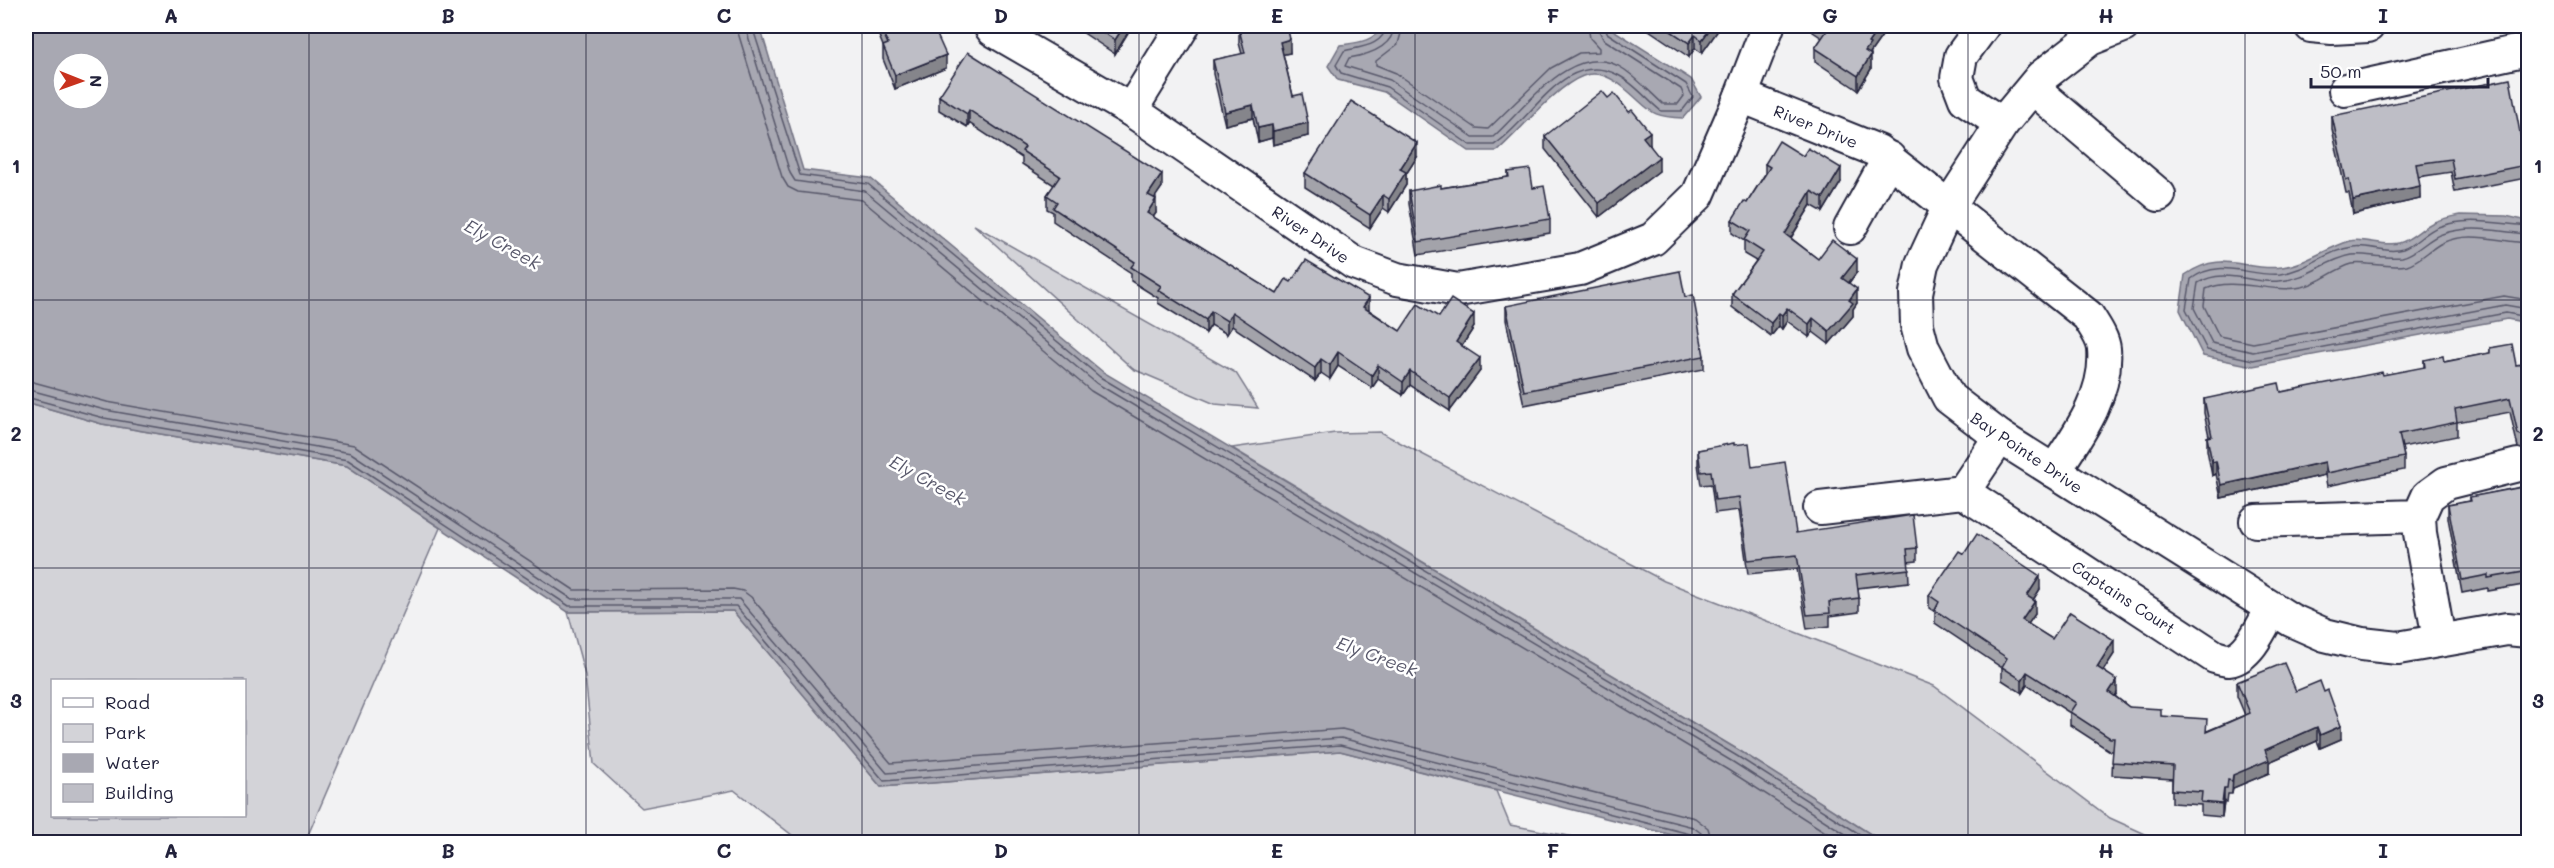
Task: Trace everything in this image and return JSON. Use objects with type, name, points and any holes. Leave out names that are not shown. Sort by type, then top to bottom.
[{"type":"street","name":"River Drive","points":[[990,26],[993,30],[1131,111],[1354,263],[1397,279],[1458,290],[1580,269],[1653,239],[1698,195],[1742,96],[1768,26]]},
{"type":"street","points":[[1131,111],[1183,26]]},
{"type":"street","points":[[1983,26],[1961,56],[1958,78],[1965,99],[2002,124]]},
{"type":"street","name":"Bay Pointe Drive","points":[[2122,26],[2090,39],[2041,77],[2002,124],[1948,206],[1922,264],[1916,293],[1917,325],[1923,348],[1949,398],[2000,437],[2291,620],[2325,635],[2362,644],[2398,648],[2439,639],[2507,629],[2529,631]]},
{"type":"street","points":[[2311,26],[2332,28],[2368,26]]},
{"type":"street","points":[[2345,90],[2529,49]]},
{"type":"street","points":[[2032,88],[2158,195]]},
{"type":"street","name":"River Drive","points":[[1742,96],[1878,151],[2088,316],[2102,340],[2103,378],[2089,418],[2054,471]]},
{"type":"street","points":[[1850,228],[1889,158]]},
{"type":"street","points":[[1820,508],[1963,492],[2000,437]]},
{"type":"street","points":[[2439,639],[2420,533],[2419,516],[2428,496],[2446,483],[2518,465]]},
{"type":"street","name":"Captains Court","points":[[1963,492],[2215,657],[2229,660],[2240,655],[2252,642],[2272,608]]},
{"type":"street","points":[[2256,521],[2419,516]]},
{"type":"green space","points":[[974,225],[1236,373],[1258,408],[1215,404],[1133,369]]},
{"type":"green space","points":[[26,402],[102,424],[347,466],[440,528],[305,842],[26,842]]},
{"type":"green space","points":[[1380,432],[1664,581],[1934,686],[2110,818],[2163,842],[1883,842],[1740,751],[1232,448],[1335,433]]},
{"type":"green space","points":[[733,611],[881,787],[1340,751],[1496,791],[1510,825],[1601,842],[801,842],[734,790],[642,808],[594,764],[585,675],[568,612]]},
{"type":"water","name":"Ely Creek","points":[[26,26],[756,26],[761,30],[803,170],[870,178],[1103,372],[1740,751],[1883,842],[1700,842],[1340,751],[881,787],[733,611],[568,612],[347,466],[102,424],[26,402]]},
{"type":"water","points":[[1381,26],[1607,26],[1691,79],[1701,97],[1683,118],[1658,115],[1614,80],[1602,75],[1589,74],[1572,81],[1561,89],[1497,151],[1469,151],[1384,92],[1338,80],[1328,66],[1340,45],[1370,39]]},
{"type":"water","points":[[2461,215],[2506,216],[2528,221],[2528,323],[2507,319],[2253,366],[2203,356],[2180,310],[2185,275],[2199,267],[2223,262],[2257,267],[2282,267],[2308,259],[2350,241],[2399,243],[2434,222]]},
{"type":"building","points":[[880,26],[933,26],[946,55],[895,75],[883,46],[888,44]]},
{"type":"building","points":[[1093,26],[1124,26],[1115,40]]},
{"type":"building","points":[[1252,26],[1287,26],[1290,39],[1280,42],[1293,96],[1302,94],[1308,123],[1273,131],[1272,125],[1258,128],[1253,105],[1225,112],[1213,60],[1245,53],[1239,29]]},
{"type":"building","points":[[1663,26],[1712,26],[1702,40],[1695,35],[1689,43]]},
{"type":"building","points":[[1823,26],[1880,26],[1868,43],[1870,44],[1865,51],[1871,55],[1858,76],[1815,48],[1828,29]]},
{"type":"building","points":[[968,52],[1162,174],[1148,195],[1156,199],[1147,213],[1277,294],[1286,279],[1291,282],[1306,260],[1369,298],[1363,307],[1400,331],[1418,304],[1439,317],[1451,299],[1474,314],[1456,342],[1480,358],[1450,398],[1410,371],[1403,382],[1378,365],[1372,375],[1338,352],[1330,365],[1321,359],[1315,368],[1232,312],[1227,321],[1211,311],[1206,320],[1158,290],[1161,286],[1131,267],[1135,262],[1053,208],[1057,202],[1047,195],[1060,176],[1022,151],[1025,147],[969,110],[967,114],[939,96]]},
{"type":"building","points":[[2510,79],[2526,165],[2455,179],[2451,159],[2416,164],[2420,186],[2353,200],[2349,179],[2346,180],[2332,116]]},
{"type":"building","points":[[1602,91],[1608,98],[1614,93],[1629,112],[1632,110],[1650,132],[1643,137],[1659,157],[1599,203],[1545,136]]},
{"type":"building","points":[[1351,101],[1417,143],[1400,169],[1406,172],[1389,199],[1383,195],[1370,215],[1305,173]]},
{"type":"building","points":[[1779,141],[1803,156],[1808,148],[1841,168],[1823,198],[1811,191],[1785,234],[1818,259],[1832,240],[1857,259],[1842,278],[1857,289],[1849,300],[1853,303],[1829,331],[1813,318],[1809,324],[1787,308],[1782,315],[1779,313],[1771,323],[1732,294],[1763,252],[1744,240],[1750,231],[1732,220],[1744,201],[1747,203],[1770,167],[1765,164]]},
{"type":"building","points":[[1530,169],[1533,188],[1544,186],[1550,219],[1418,242],[1409,191],[1509,177],[1508,172]]},
{"type":"building","points":[[1680,271],[1685,297],[1693,295],[1704,356],[1524,391],[1506,306]]},
{"type":"building","points":[[2512,344],[2516,365],[2526,363],[2529,375],[2529,438],[2518,434],[2510,398],[2455,409],[2457,422],[2399,434],[2404,457],[2327,473],[2325,462],[2221,485],[2216,461],[2212,462],[2207,437],[2212,436],[2204,399],[2279,383],[2281,392],[2382,372],[2383,375],[2425,367],[2424,360],[2443,356],[2444,362],[2490,353],[2490,348]]},
{"type":"building","points":[[1734,443],[1734,445],[1749,443],[1752,467],[1785,462],[1796,533],[1913,515],[1917,548],[1907,549],[1909,569],[1856,575],[1859,598],[1829,602],[1830,613],[1807,615],[1797,555],[1748,560],[1739,497],[1715,500],[1711,471],[1701,472],[1698,450]]},
{"type":"building","points":[[2529,464],[2529,571],[2462,580],[2448,505],[2471,501],[2470,497],[2528,486],[2525,468]]},
{"type":"building","points":[[1977,534],[2040,576],[2027,596],[2035,601],[2022,620],[2052,639],[2070,612],[2114,640],[2097,667],[2117,680],[2109,692],[2129,707],[2161,709],[2161,716],[2207,719],[2206,732],[2250,713],[2237,682],[2284,663],[2296,691],[2320,681],[2324,692],[2328,690],[2341,726],[2320,735],[2317,727],[2265,750],[2269,760],[2233,775],[2232,781],[2228,780],[2227,788],[2224,788],[2222,804],[2201,802],[2202,792],[2172,790],[2173,766],[2112,762],[2114,738],[2110,738],[2070,712],[2076,703],[2027,672],[2022,680],[2002,667],[2007,658],[1935,610],[1939,602],[1929,595],[1959,551],[1964,554]]}]
